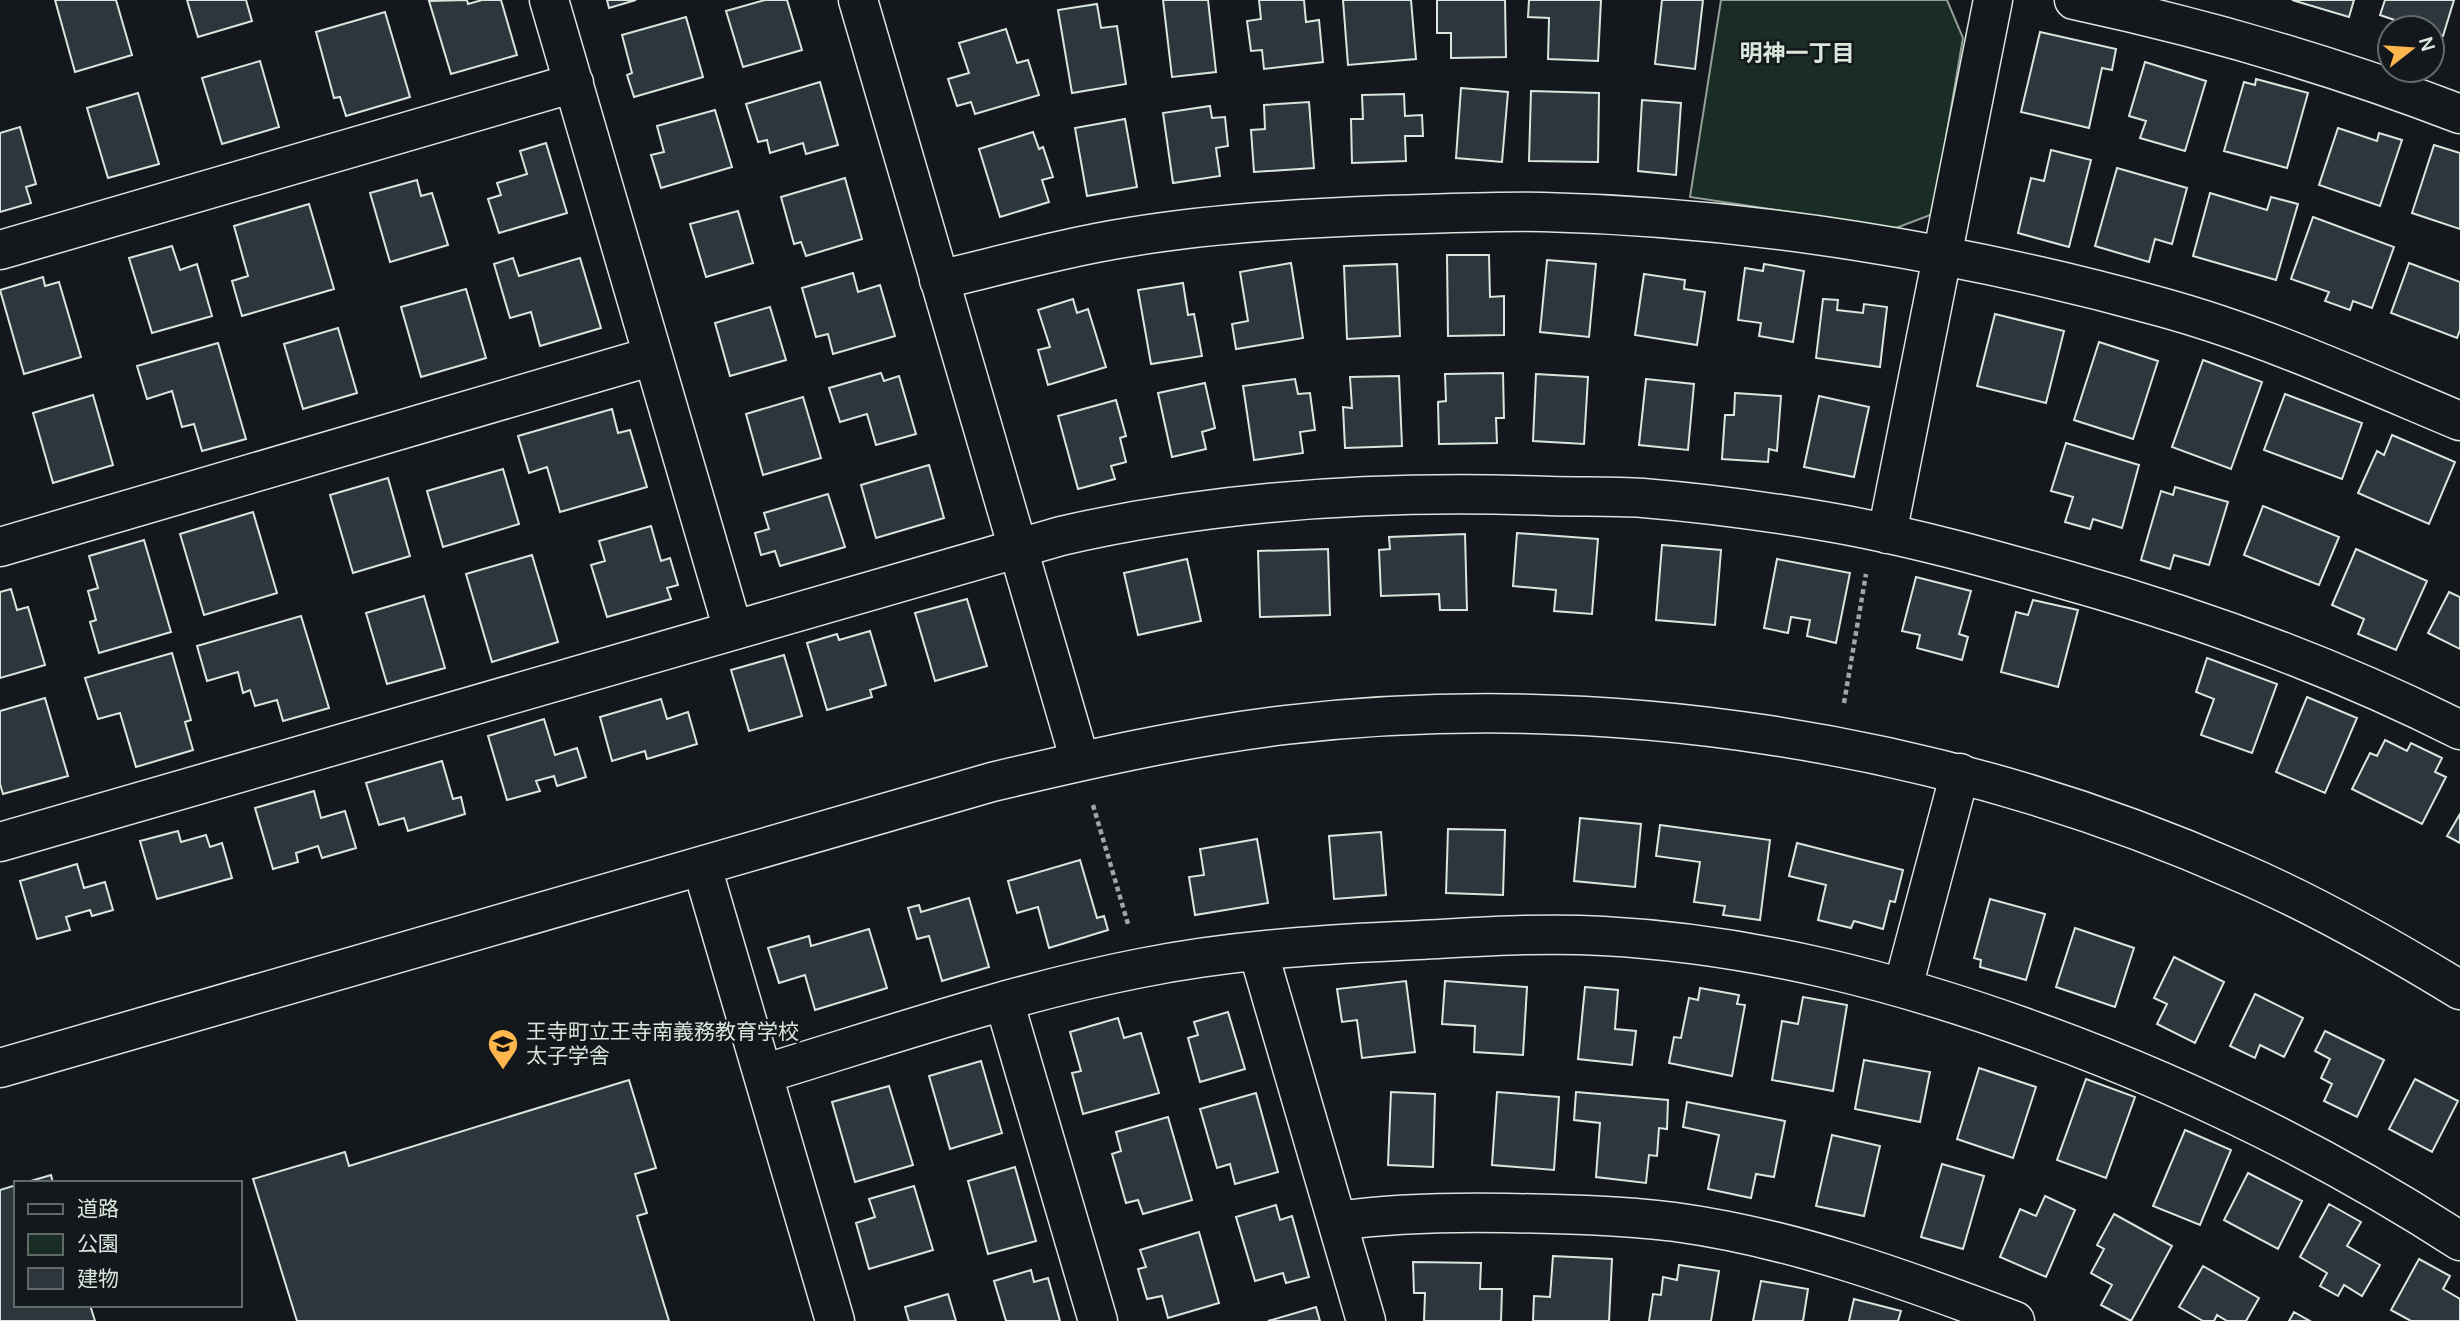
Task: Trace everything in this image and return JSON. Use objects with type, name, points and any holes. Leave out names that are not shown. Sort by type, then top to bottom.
[{"type":"street","points":[[550,0],[733,630]]},
{"type":"street","points":[[1880,533],[1942,257],[1993,0]]},
{"type":"street","points":[[2074,0],[2195,28],[2389,88],[2460,114]]},
{"type":"street","points":[[866,2],[939,280],[1080,761]]},
{"type":"street","points":[[0,250],[574,83]]},
{"type":"street","points":[[939,280],[1130,237],[1251,223],[1343,217],[1543,212],[1690,221],[1801,233],[1942,257],[2033,274],[2164,307],[2282,347],[2460,421]]},
{"type":"street","points":[[0,547],[653,356]]},
{"type":"street","points":[[0,842],[1018,548],[1110,524],[1186,512],[1337,496],[1472,493],[1644,498],[1822,521],[1880,533],[2101,590],[2256,640],[2344,676],[2460,730]]},
{"type":"street","points":[[0,1068],[992,782],[1184,740],[1287,725],[1416,716],[1529,715],[1636,721],[1752,733],[1836,746],[1960,773],[2103,817],[2238,871],[2380,942],[2460,990]]},
{"type":"street","points":[[1903,986],[1960,773]]},
{"type":"street","points":[[702,867],[835,1321]]},
{"type":"street","points":[[763,1074],[1074,982],[1142,967],[1258,951],[1477,937],[1601,936],[1714,946],[1814,964],[1903,986],[2118,1061],[2221,1107],[2311,1152],[2405,1205],[2460,1241]]},
{"type":"street","points":[[1258,951],[1366,1321]]},
{"type":"street","points":[[1004,1001],[1098,1321]]},
{"type":"street","points":[[1337,1221],[1410,1212],[1580,1214],[1676,1222],[1853,1263],[2015,1321]]},
{"type":"path","points":[[1836,746],[1880,533]]},
{"type":"path","points":[[1080,761],[1125,913]]},
{"type":"green space","points":[[1721,0],[1947,0],[1963,38],[1933,214],[1896,228],[1690,197]]},
{"type":"building","points":[[55,0],[116,0],[132,55],[75,72]]},
{"type":"building","points":[[187,0],[246,0],[252,21],[198,37]]},
{"type":"building","points":[[467,0],[468,4],[482,0],[501,0],[517,55],[451,74],[429,1]]},
{"type":"building","points":[[607,0],[636,0],[609,8]]},
{"type":"building","points":[[765,0],[787,0],[802,50],[743,67],[726,11]]},
{"type":"building","points":[[1163,0],[1208,0],[1216,72],[1172,77]]},
{"type":"building","points":[[1259,0],[1304,0],[1306,22],[1319,20],[1323,62],[1264,69],[1262,50],[1251,51],[1247,21],[1261,19]]},
{"type":"building","points":[[1343,0],[1411,0],[1416,59],[1348,65]]},
{"type":"building","points":[[1437,0],[1505,0],[1506,57],[1451,58],[1451,33],[1437,33]]},
{"type":"building","points":[[1529,0],[1601,0],[1598,61],[1548,59],[1549,18],[1528,17]]},
{"type":"building","points":[[1662,0],[1703,0],[1695,69],[1655,64]]},
{"type":"building","points":[[2292,0],[2354,0],[2349,17]]},
{"type":"building","points":[[2385,0],[2454,0],[2446,26],[2446,14],[2380,14]]},
{"type":"building","points":[[1097,4],[1101,28],[1117,26],[1126,84],[1072,93],[1058,10]]},
{"type":"building","points":[[385,12],[410,97],[346,116],[340,97],[334,98],[316,32]]},
{"type":"building","points":[[686,17],[703,77],[634,97],[627,75],[632,73],[622,35]]},
{"type":"building","points":[[1006,29],[1017,63],[1028,60],[1039,95],[975,114],[971,102],[957,106],[948,79],[969,73],[959,43]]},
{"type":"building","points":[[2040,32],[2116,49],[2112,70],[2102,68],[2089,128],[2021,112]]},
{"type":"building","points":[[260,61],[279,127],[222,144],[202,78]]},
{"type":"building","points":[[2145,62],[2206,81],[2185,151],[2140,138],[2146,121],[2129,116]]},
{"type":"building","points":[[2256,79],[2308,93],[2287,168],[2224,151],[2244,82],[2255,85]]},
{"type":"building","points":[[820,82],[838,145],[806,154],[803,143],[770,153],[767,140],[758,142],[746,104]]},
{"type":"building","points":[[1461,88],[1508,92],[1502,162],[1456,158]]},
{"type":"building","points":[[1531,91],[1599,93],[1598,162],[1529,161]]},
{"type":"building","points":[[138,93],[159,164],[108,178],[87,108]]},
{"type":"building","points":[[1404,94],[1405,116],[1422,115],[1423,136],[1405,136],[1406,161],[1352,163],[1351,119],[1363,119],[1362,95]]},
{"type":"building","points":[[1642,100],[1681,103],[1676,175],[1638,171]]},
{"type":"building","points":[[1309,102],[1314,168],[1254,172],[1251,130],[1265,129],[1264,105]]},
{"type":"building","points":[[1210,106],[1212,118],[1225,117],[1228,146],[1216,148],[1220,176],[1173,183],[1163,113]]},
{"type":"building","points":[[715,110],[732,167],[661,188],[651,155],[664,152],[657,126]]},
{"type":"building","points":[[1125,119],[1137,187],[1087,196],[1075,128]]},
{"type":"building","points":[[20,127],[36,184],[26,187],[31,203],[0,212],[0,133]]},
{"type":"building","points":[[2338,128],[2377,141],[2379,133],[2402,140],[2380,206],[2319,185]]},
{"type":"building","points":[[1033,132],[1039,149],[1043,147],[1053,177],[1042,180],[1049,202],[1000,217],[979,149]]},
{"type":"building","points":[[546,143],[567,213],[499,233],[488,199],[501,195],[497,183],[527,174],[520,151]]},
{"type":"building","points":[[2434,145],[2460,153],[2460,229],[2412,213]]},
{"type":"building","points":[[2051,150],[2091,160],[2069,247],[2018,233],[2031,178],[2044,181]]},
{"type":"building","points":[[2117,168],[2187,188],[2172,244],[2155,239],[2149,262],[2095,246]]},
{"type":"building","points":[[845,178],[862,239],[806,256],[801,242],[794,244],[781,197]]},
{"type":"building","points":[[417,180],[421,196],[432,193],[448,245],[390,262],[370,193]]},
{"type":"building","points":[[2210,193],[2267,210],[2271,197],[2298,204],[2276,280],[2193,256]]},
{"type":"building","points":[[309,204],[334,289],[242,316],[232,281],[248,276],[234,226]]},
{"type":"building","points":[[738,211],[753,263],[706,277],[690,224]]},
{"type":"building","points":[[2313,217],[2394,247],[2372,308],[2353,301],[2350,310],[2325,301],[2329,292],[2291,279]]},
{"type":"building","points":[[172,246],[180,270],[197,264],[212,316],[152,333],[129,258]]},
{"type":"building","points":[[1447,255],[1489,255],[1490,297],[1504,296],[1504,335],[1448,336]]},
{"type":"building","points":[[513,258],[519,276],[580,258],[601,328],[540,346],[531,312],[510,318],[494,264]]},
{"type":"building","points":[[1547,260],[1596,264],[1589,337],[1540,332]]},
{"type":"building","points":[[1291,263],[1303,338],[1236,349],[1232,324],[1248,321],[1240,272]]},
{"type":"building","points":[[2409,263],[2460,282],[2460,330],[2457,338],[2391,313]]},
{"type":"building","points":[[1397,264],[1400,336],[1347,339],[1344,266]]},
{"type":"building","points":[[1764,264],[1804,271],[1793,342],[1759,336],[1761,323],[1738,320],[1745,268],[1763,271]]},
{"type":"building","points":[[853,273],[858,292],[880,285],[895,336],[833,354],[828,334],[816,337],[802,288]]},
{"type":"building","points":[[1644,274],[1685,280],[1684,289],[1705,292],[1697,345],[1635,335]]},
{"type":"building","points":[[43,277],[45,286],[59,282],[81,357],[24,374],[0,290]]},
{"type":"building","points":[[1183,283],[1188,315],[1194,314],[1202,356],[1151,364],[1138,290]]},
{"type":"building","points":[[466,289],[486,358],[421,377],[401,307]]},
{"type":"building","points":[[1073,299],[1077,313],[1088,309],[1106,367],[1048,385],[1038,350],[1050,347],[1038,310]]},
{"type":"building","points":[[1823,299],[1838,300],[1837,310],[1863,313],[1864,304],[1887,307],[1880,367],[1816,358]]},
{"type":"building","points":[[770,307],[786,360],[730,376],[715,323]]},
{"type":"building","points":[[1995,314],[2064,331],[2046,403],[1977,386]]},
{"type":"building","points":[[338,328],[357,393],[303,409],[284,344]]},
{"type":"building","points":[[2099,342],[2158,361],[2133,439],[2074,420]]},
{"type":"building","points":[[218,343],[246,439],[202,451],[194,424],[182,427],[172,391],[147,399],[137,366]]},
{"type":"building","points":[[2203,360],[2262,382],[2231,469],[2172,447]]},
{"type":"building","points":[[881,373],[884,381],[899,376],[916,434],[876,445],[867,414],[840,422],[829,388]]},
{"type":"building","points":[[1503,373],[1504,418],[1496,418],[1497,443],[1439,444],[1438,402],[1446,401],[1445,374]]},
{"type":"building","points":[[1536,374],[1588,377],[1584,444],[1533,441]]},
{"type":"building","points":[[1399,376],[1402,446],[1345,448],[1343,407],[1352,408],[1350,377]]},
{"type":"building","points":[[1295,379],[1298,394],[1310,393],[1315,430],[1300,432],[1303,453],[1254,460],[1243,386]]},
{"type":"building","points":[[1646,379],[1694,384],[1688,450],[1639,445]]},
{"type":"building","points":[[1205,383],[1215,428],[1202,432],[1206,449],[1172,457],[1158,393]]},
{"type":"building","points":[[1735,393],[1781,396],[1777,451],[1769,449],[1768,462],[1722,459],[1725,415],[1734,415]]},
{"type":"building","points":[[2285,394],[2362,423],[2342,479],[2264,450]]},
{"type":"building","points":[[93,395],[113,465],[53,483],[33,413]]},
{"type":"building","points":[[1819,396],[1869,407],[1854,477],[1804,467]]},
{"type":"building","points":[[803,397],[821,458],[763,475],[746,414]]},
{"type":"building","points":[[1116,400],[1126,436],[1120,438],[1126,462],[1111,466],[1115,479],[1078,489],[1058,416]]},
{"type":"building","points":[[612,409],[618,433],[630,430],[647,487],[560,512],[547,467],[529,473],[518,436]]},
{"type":"building","points":[[2392,435],[2455,462],[2429,524],[2358,493],[2377,451],[2384,455]]},
{"type":"building","points":[[2066,443],[2139,465],[2122,528],[2093,519],[2090,529],[2065,522],[2073,497],[2051,491]]},
{"type":"building","points":[[929,465],[944,518],[876,538],[861,485]]},
{"type":"building","points":[[503,469],[519,524],[443,547],[427,491]]},
{"type":"building","points":[[388,478],[410,556],[353,573],[330,495]]},
{"type":"building","points":[[2175,487],[2228,502],[2209,565],[2174,555],[2170,569],[2141,560],[2161,491],[2173,495]]},
{"type":"building","points":[[828,494],[845,547],[780,566],[775,551],[761,555],[755,533],[769,529],[764,513]]},
{"type":"building","points":[[2263,506],[2339,537],[2319,585],[2244,555]]},
{"type":"building","points":[[253,512],[277,593],[204,615],[180,534]]},
{"type":"building","points":[[651,526],[661,561],[670,558],[678,585],[667,588],[671,599],[607,617],[591,565],[605,561],[599,541]]},
{"type":"building","points":[[1517,533],[1598,539],[1592,614],[1554,611],[1556,590],[1513,586]]},
{"type":"building","points":[[1465,534],[1467,610],[1440,610],[1439,594],[1381,596],[1379,550],[1390,549],[1389,537]]},
{"type":"building","points":[[144,540],[171,632],[99,653],[90,622],[96,620],[88,591],[98,588],[89,556]]},
{"type":"building","points":[[1662,545],[1721,550],[1715,625],[1656,620]]},
{"type":"building","points":[[1328,549],[1330,615],[1260,617],[1258,551]]},
{"type":"building","points":[[2356,549],[2427,581],[2396,650],[2358,634],[2364,619],[2332,605]]},
{"type":"building","points":[[532,555],[558,642],[492,662],[466,574]]},
{"type":"building","points":[[1187,559],[1201,621],[1138,635],[1124,573]]},
{"type":"building","points":[[1777,559],[1850,573],[1836,643],[1807,636],[1810,620],[1791,617],[1788,633],[1764,628]]},
{"type":"building","points":[[1916,577],[1971,591],[1959,634],[1968,637],[1962,660],[1917,648],[1920,635],[1902,631]]},
{"type":"building","points":[[11,589],[17,610],[28,607],[45,665],[0,678],[0,592]]},
{"type":"building","points":[[2449,592],[2460,597],[2460,649],[2428,633]]},
{"type":"building","points":[[424,596],[445,668],[387,684],[366,613]]},
{"type":"building","points":[[967,599],[987,666],[935,681],[915,613]]},
{"type":"building","points":[[2033,600],[2078,610],[2058,687],[2001,672],[2016,612],[2028,615]]},
{"type":"building","points":[[301,616],[329,708],[283,721],[277,700],[255,706],[250,690],[243,693],[238,672],[207,681],[197,646]]},
{"type":"building","points":[[870,631],[886,685],[870,690],[872,697],[827,710],[807,643],[837,634],[839,640]]},
{"type":"building","points":[[172,653],[191,720],[185,722],[193,750],[136,767],[120,713],[98,719],[85,678]]},
{"type":"building","points":[[784,655],[802,716],[749,731],[731,670]]},
{"type":"building","points":[[2207,658],[2277,684],[2252,753],[2201,735],[2214,699],[2196,692]]},
{"type":"building","points":[[2307,697],[2357,718],[2325,793],[2276,772]]},
{"type":"building","points":[[45,698],[68,776],[3,794],[0,784],[0,711]]},
{"type":"building","points":[[661,699],[667,719],[688,712],[697,744],[647,759],[645,751],[612,761],[600,717]]},
{"type":"building","points":[[544,719],[555,755],[577,748],[586,777],[557,786],[554,776],[536,781],[540,791],[507,800],[488,736]]},
{"type":"building","points":[[2385,740],[2407,751],[2411,743],[2442,758],[2435,772],[2446,777],[2422,824],[2352,789],[2370,753],[2377,756]]},
{"type":"building","points":[[442,761],[453,799],[461,797],[465,814],[408,831],[404,818],[379,825],[366,783]]},
{"type":"building","points":[[314,791],[321,818],[345,811],[356,848],[322,858],[318,846],[296,853],[298,862],[273,869],[255,808]]},
{"type":"building","points":[[2460,814],[2460,843],[2447,836]]},
{"type":"building","points":[[1580,818],[1641,824],[1635,887],[1574,881]]},
{"type":"building","points":[[1660,825],[1770,840],[1760,920],[1723,915],[1725,906],[1694,902],[1700,862],[1656,856]]},
{"type":"building","points":[[1448,829],[1505,830],[1503,895],[1446,893]]},
{"type":"building","points":[[178,831],[181,842],[206,835],[210,847],[222,843],[232,878],[157,899],[140,841]]},
{"type":"building","points":[[1381,832],[1386,895],[1334,899],[1329,836]]},
{"type":"building","points":[[1257,839],[1268,903],[1195,915],[1189,877],[1204,875],[1200,849]]},
{"type":"building","points":[[1797,843],[1903,870],[1895,902],[1890,901],[1883,929],[1854,921],[1851,928],[1818,920],[1826,885],[1789,876]]},
{"type":"building","points":[[1080,860],[1097,918],[1104,916],[1108,930],[1049,948],[1038,907],[1017,913],[1008,881]]},
{"type":"building","points":[[77,864],[84,888],[105,882],[113,910],[92,916],[90,910],[66,917],[70,930],[37,939],[20,881]]},
{"type":"building","points":[[969,898],[989,967],[942,981],[929,936],[917,939],[908,908],[919,905],[921,912]]},
{"type":"building","points":[[1990,899],[2045,914],[2026,980],[1980,967],[1981,960],[1974,958]]},
{"type":"building","points":[[2075,928],[2134,948],[2115,1007],[2056,987]]},
{"type":"building","points":[[869,929],[887,988],[815,1010],[805,975],[779,983],[768,948],[809,936],[811,946]]},
{"type":"building","points":[[2174,957],[2224,982],[2195,1043],[2157,1024],[2167,1004],[2154,998]]},
{"type":"building","points":[[1406,981],[1415,1052],[1362,1058],[1357,1020],[1342,1022],[1337,989]]},
{"type":"building","points":[[1445,981],[1527,987],[1523,1055],[1474,1052],[1475,1026],[1442,1024]]},
{"type":"building","points":[[1585,987],[1618,990],[1615,1029],[1636,1031],[1632,1065],[1578,1059]]},
{"type":"building","points":[[1700,988],[1739,995],[1737,1004],[1745,1005],[1732,1076],[1669,1063],[1674,1037],[1681,1038],[1689,998],[1698,1000]]},
{"type":"building","points":[[2255,994],[2303,1018],[2284,1057],[2260,1045],[2255,1058],[2230,1046]]},
{"type":"building","points":[[1803,997],[1847,1005],[1833,1091],[1772,1080],[1782,1021],[1798,1024]]},
{"type":"building","points":[[1228,1012],[1245,1069],[1200,1082],[1188,1038],[1198,1035],[1194,1022]]},
{"type":"building","points":[[1118,1018],[1124,1038],[1141,1033],[1159,1093],[1083,1114],[1072,1073],[1081,1071],[1070,1032]]},
{"type":"building","points":[[2325,1031],[2384,1060],[2357,1117],[2324,1101],[2332,1084],[2321,1078],[2330,1059],[2315,1051]]},
{"type":"building","points":[[1864,1060],[1930,1072],[1920,1122],[1855,1109]]},
{"type":"building","points":[[981,1061],[1002,1133],[950,1149],[929,1076]]},
{"type":"building","points":[[1979,1068],[2036,1087],[2013,1158],[1957,1139]]},
{"type":"building","points":[[2086,1079],[2135,1097],[2106,1178],[2057,1160]]},
{"type":"building","points":[[2415,1079],[2458,1101],[2432,1152],[2389,1129]]},
{"type":"building","points":[[629,1080],[656,1168],[635,1174],[647,1213],[637,1216],[669,1321],[297,1321],[253,1179],[345,1152],[349,1166]]},
{"type":"building","points":[[889,1086],[913,1165],[855,1182],[832,1102]]},
{"type":"building","points":[[1391,1092],[1435,1094],[1433,1167],[1388,1165]]},
{"type":"building","points":[[1497,1092],[1559,1097],[1554,1170],[1492,1165]]},
{"type":"building","points":[[1576,1092],[1668,1100],[1667,1129],[1659,1128],[1657,1156],[1649,1155],[1646,1183],[1596,1177],[1600,1123],[1574,1120]]},
{"type":"building","points":[[1256,1093],[1278,1172],[1235,1184],[1230,1164],[1217,1168],[1200,1109]]},
{"type":"building","points":[[1687,1102],[1785,1121],[1774,1177],[1756,1174],[1751,1198],[1708,1189],[1719,1135],[1683,1127]]},
{"type":"building","points":[[1168,1117],[1192,1200],[1143,1214],[1138,1200],[1126,1203],[1112,1154],[1121,1151],[1116,1132]]},
{"type":"building","points":[[2185,1130],[2231,1150],[2200,1225],[2153,1206]]},
{"type":"building","points":[[1832,1135],[1880,1146],[1864,1216],[1816,1206]]},
{"type":"building","points":[[1942,1164],[1984,1176],[1963,1249],[1921,1237]]},
{"type":"building","points":[[1015,1167],[1036,1241],[988,1254],[968,1181]]},
{"type":"building","points":[[2248,1173],[2302,1201],[2278,1249],[2224,1220]]},
{"type":"building","points":[[51,1175],[52,1181],[31,1181]]},
{"type":"building","points":[[14,1186],[14,1307],[91,1307],[95,1321],[0,1321],[0,1190]]},
{"type":"building","points":[[914,1186],[933,1250],[869,1269],[856,1223],[875,1217],[869,1199]]},
{"type":"building","points":[[2045,1196],[2075,1210],[2046,1277],[2000,1257],[2020,1209],[2036,1216]]},
{"type":"building","points":[[2329,1204],[2361,1222],[2347,1246],[2380,1265],[2362,1296],[2344,1285],[2338,1296],[2320,1286],[2327,1273],[2300,1257]]},
{"type":"building","points":[[1276,1205],[1280,1220],[1292,1216],[1309,1277],[1286,1283],[1283,1273],[1255,1281],[1236,1217]]},
{"type":"building","points":[[2114,1214],[2172,1246],[2131,1321],[2101,1305],[2112,1285],[2091,1273],[2104,1249],[2097,1245]]},
{"type":"building","points":[[1199,1232],[1219,1303],[1168,1318],[1162,1296],[1147,1299],[1138,1269],[1146,1267],[1140,1250]]},
{"type":"building","points":[[1553,1256],[1612,1259],[1609,1321],[1533,1321],[1534,1296],[1550,1297]]},
{"type":"building","points":[[2419,1259],[2450,1276],[2443,1289],[2460,1299],[2460,1321],[2411,1321],[2391,1310]]},
{"type":"building","points":[[1413,1262],[1481,1263],[1480,1289],[1502,1289],[1501,1321],[1424,1321],[1425,1293],[1414,1293]]},
{"type":"building","points":[[1679,1265],[1719,1271],[1711,1321],[1649,1321],[1653,1294],[1661,1295],[1663,1277],[1677,1280]]},
{"type":"building","points":[[2203,1266],[2259,1298],[2246,1321],[2227,1321],[2217,1315],[2214,1321],[2203,1321],[2179,1307]]},
{"type":"building","points":[[1031,1270],[1034,1282],[1048,1278],[1060,1321],[1006,1321],[994,1281]]},
{"type":"building","points":[[1761,1281],[1808,1289],[1803,1321],[1753,1321]]},
{"type":"building","points":[[948,1294],[956,1321],[909,1321],[905,1307]]},
{"type":"building","points":[[1854,1299],[1901,1311],[1898,1321],[1849,1321]]},
{"type":"building","points":[[1316,1307],[1320,1321],[1268,1321]]},
{"type":"building","points":[[2294,1312],[2310,1321],[2289,1321]]},
{"type":"place","name":"王寺町立王寺南義務教育学校 太子学舎","points":[[503,1071]]},
{"type":"district","name":"明神一丁目","points":[[1797,53]]}]
